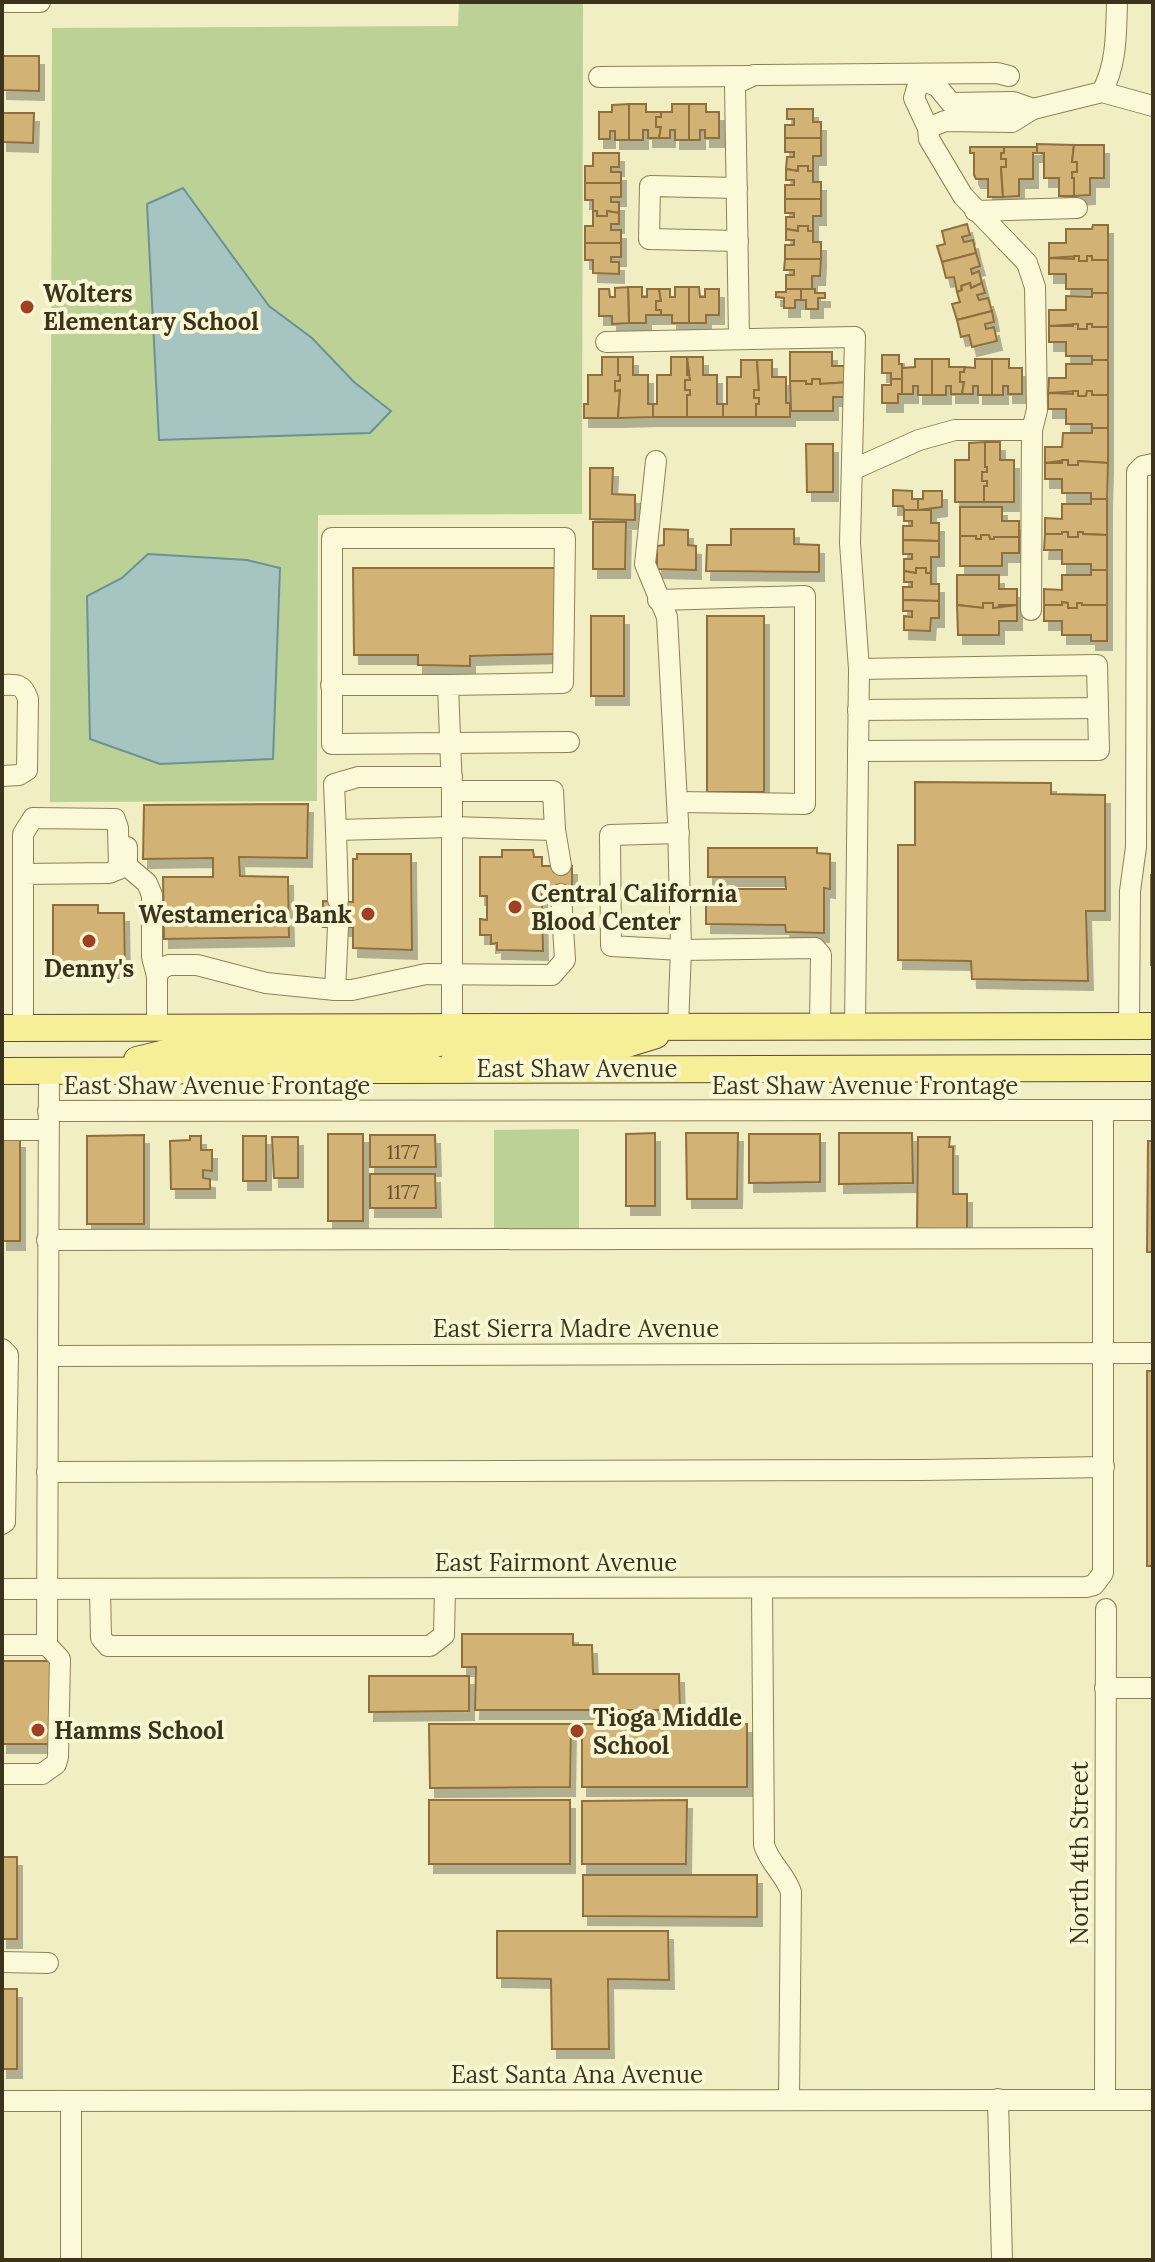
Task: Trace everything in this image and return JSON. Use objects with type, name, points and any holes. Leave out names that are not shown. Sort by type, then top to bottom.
[{"type":"main road","name":"East Shaw Avenue","points":[[12,1028],[1141,1026]]},
{"type":"main road","points":[[453,1068],[459,1050],[467,1047],[620,1046],[678,1027]]},
{"type":"main road","points":[[94,1070],[178,1050],[421,1049],[439,1043],[452,1028]]},
{"type":"main road","name":"East Shaw Avenue","points":[[2,1071],[1153,1068]]},
{"type":"street","points":[[2,2],[40,2]]},
{"type":"street","points":[[1102,92],[1111,76],[1115,57],[1117,2]]},
{"type":"street","points":[[599,77],[754,75],[916,78],[997,73],[1009,76]]},
{"type":"street","points":[[739,339],[735,84],[754,75]]},
{"type":"street","points":[[916,78],[937,86],[951,103],[1013,102],[1033,109]]},
{"type":"street","points":[[916,78],[914,98],[928,128],[929,139],[963,196],[1027,263],[1035,287],[1037,410],[1032,430],[1031,610]]},
{"type":"street","points":[[928,128],[945,121],[1012,122],[1033,109],[1102,92],[1153,106]]},
{"type":"street","points":[[737,188],[650,186],[649,239],[738,241]]},
{"type":"street","points":[[975,211],[1077,208]]},
{"type":"street","points":[[606,342],[855,337],[850,543],[859,669],[855,1027]]},
{"type":"street","points":[[852,470],[919,440],[955,430],[1032,430]]},
{"type":"street","points":[[656,461],[645,564],[667,617],[679,833],[681,950],[678,1027]]},
{"type":"street","points":[[1141,1026],[1130,891],[1136,847],[1145,634],[1137,472],[1143,466],[1153,464]]},
{"type":"street","points":[[331,685],[563,683],[565,538],[332,538],[331,685],[332,744],[569,742]]},
{"type":"street","points":[[658,600],[805,596],[805,804],[678,802]]},
{"type":"street","points":[[858,751],[1099,750],[1097,665],[859,669]]},
{"type":"street","points":[[2,685],[18,684],[28,699],[27,770],[19,775],[2,776]]},
{"type":"street","points":[[448,685],[452,784],[452,1028]]},
{"type":"street","points":[[858,710],[1098,708]]},
{"type":"street","points":[[338,900],[334,784],[358,777],[553,791],[561,865]]},
{"type":"street","points":[[12,1028],[23,834],[33,818],[115,819],[119,869],[109,873],[23,874]]},
{"type":"street","points":[[117,824],[127,826],[127,866],[147,883],[152,895],[157,1028]]},
{"type":"street","points":[[336,830],[452,827],[555,830]]},
{"type":"street","points":[[679,833],[610,835],[611,946],[681,950],[815,948],[821,955],[820,1027]]},
{"type":"street","points":[[157,976],[161,969],[169,965],[197,965],[266,983],[352,990],[426,974],[552,975],[565,960],[561,894]]},
{"type":"street","points":[[335,990],[338,927]]},
{"type":"street","points":[[2,1774],[42,1774],[58,1757],[60,1659],[47,1645],[46,1589],[49,1070]]},
{"type":"street","name":"East Shaw Avenue Frontage","points":[[2,1130],[48,1120],[1153,1110]]},
{"type":"street","points":[[47,1472],[1104,1467],[1103,1111]]},
{"type":"street","points":[[47,1240],[1103,1238]]},
{"type":"street","points":[[2,1349],[8,1355],[5,1522],[2,1524]]},
{"type":"street","name":"East Sierra Madre Avenue","points":[[48,1356],[1153,1353]]},
{"type":"street","name":"East Fairmont Avenue","points":[[2,1589],[1086,1587],[1094,1585],[1103,1573],[1104,1467]]},
{"type":"street","points":[[100,1589],[101,1638],[108,1646],[430,1646],[444,1635],[445,1588]]},
{"type":"street","points":[[762,1588],[764,1845],[769,1861],[787,1879],[791,1892],[789,2100]]},
{"type":"street","name":"North 4th Street","points":[[1105,2098],[1106,1609]]},
{"type":"street","points":[[2,1645],[47,1645]]},
{"type":"street","points":[[1105,1688],[1153,1688]]},
{"type":"street","points":[[2,1962],[48,1963]]},
{"type":"street","points":[[998,2099],[1002,2260]]},
{"type":"street","name":"East Santa Ana Avenue","points":[[2,2101],[1153,2100]]},
{"type":"street","points":[[71,2101],[71,2260]]},
{"type":"green space","points":[[459,2],[583,2],[582,514],[318,515],[317,801],[50,802],[52,28],[458,26]]},
{"type":"green space","points":[[579,1129],[579,1233],[494,1233],[494,1130]]},
{"type":"water","points":[[183,188],[269,306],[312,338],[354,382],[391,411],[370,433],[159,440],[147,204]]},
{"type":"water","points":[[148,554],[247,560],[280,568],[273,759],[160,764],[90,739],[87,596],[122,578]]},
{"type":"building","points":[[2,56],[39,56],[39,91],[2,90]]},
{"type":"building","points":[[629,104],[629,140],[615,140],[615,131],[610,131],[610,139],[599,139],[599,112],[612,112],[612,105]]},
{"type":"building","points":[[629,104],[646,104],[646,112],[661,112],[661,117],[656,117],[656,127],[661,127],[659,138],[648,138],[648,130],[643,130],[643,140],[629,140]]},
{"type":"building","points":[[672,104],[689,104],[689,140],[675,140],[675,130],[670,130],[670,138],[659,138],[661,127],[656,127],[656,117],[661,117],[661,112],[672,112]]},
{"type":"building","points":[[689,104],[706,104],[706,112],[719,112],[719,138],[705,138],[705,130],[700,130],[700,140],[689,140]]},
{"type":"building","points":[[787,109],[813,109],[813,122],[821,122],[821,138],[785,138],[785,125],[794,125],[794,119],[787,119]]},
{"type":"building","points":[[2,113],[34,113],[33,143],[2,142]]},
{"type":"building","points":[[785,138],[821,138],[821,156],[813,156],[813,171],[808,171],[808,166],[798,166],[798,171],[786,169],[787,157],[794,157],[794,152],[785,152]]},
{"type":"building","points":[[1037,144],[1074,145],[1072,162],[1077,162],[1077,172],[1072,172],[1074,196],[1059,196],[1059,178],[1044,178],[1044,153],[1037,153]]},
{"type":"building","points":[[1074,145],[1104,145],[1104,178],[1090,178],[1090,195],[1074,196],[1072,172],[1077,172],[1077,162],[1072,162]]},
{"type":"building","points":[[970,147],[1004,147],[1004,153],[1001,153],[1001,159],[1006,159],[1006,167],[1001,167],[1003,197],[988,197],[988,179],[976,179],[974,153],[970,153]]},
{"type":"building","points":[[1004,147],[1037,147],[1037,153],[1033,153],[1033,179],[1019,179],[1019,196],[1003,197],[1001,167],[1006,167],[1006,159],[1001,159],[1001,153],[1004,153]]},
{"type":"building","points":[[593,153],[619,153],[619,167],[611,167],[611,172],[621,172],[621,183],[585,183],[585,166],[593,166]]},
{"type":"building","points":[[798,166],[808,166],[808,171],[813,171],[813,182],[821,182],[821,199],[785,199],[785,185],[794,185],[794,180],[786,180],[786,169],[798,171]]},
{"type":"building","points":[[585,183],[621,183],[621,197],[611,197],[611,202],[619,202],[619,213],[607,211],[607,216],[597,216],[597,211],[593,211],[593,200],[585,200]]},
{"type":"building","points":[[785,199],[821,199],[821,216],[813,216],[813,231],[808,231],[808,226],[798,226],[798,231],[786,229],[786,217],[794,217],[794,213],[785,213]]},
{"type":"building","points":[[593,211],[597,211],[597,216],[607,216],[607,211],[619,213],[619,224],[611,224],[611,230],[621,230],[621,243],[585,243],[585,226],[593,226]]},
{"type":"building","points":[[967,224],[970,235],[962,237],[964,242],[973,240],[976,253],[942,262],[937,246],[945,244],[942,231]]},
{"type":"building","points":[[1093,225],[1108,225],[1108,260],[1092,260],[1092,256],[1087,256],[1087,261],[1079,261],[1079,256],[1049,258],[1049,243],[1066,243],[1066,229],[1092,229]]},
{"type":"building","points":[[798,226],[808,226],[808,231],[813,231],[813,242],[821,242],[821,259],[785,259],[785,245],[794,245],[794,240],[786,240],[786,229],[798,231]]},
{"type":"building","points":[[585,243],[621,243],[621,257],[611,257],[611,262],[619,262],[619,274],[593,273],[593,260],[585,260]]},
{"type":"building","points":[[976,253],[980,266],[971,269],[972,274],[979,271],[982,283],[971,288],[970,283],[961,286],[962,290],[957,292],[954,277],[946,278],[942,262]]},
{"type":"building","points":[[1074,256],[1079,256],[1079,261],[1087,261],[1087,256],[1092,256],[1092,260],[1108,260],[1108,293],[1092,293],[1092,289],[1066,289],[1066,274],[1049,274],[1049,258],[1074,259]]},
{"type":"building","points":[[785,259],[821,259],[820,276],[812,276],[812,289],[786,289],[786,275],[794,275],[794,270],[784,270]]},
{"type":"building","points":[[970,283],[971,288],[982,283],[985,293],[977,295],[979,300],[988,298],[992,311],[957,320],[952,304],[960,302],[957,292],[962,290],[961,286]]},
{"type":"building","points":[[628,287],[642,287],[642,297],[647,297],[647,289],[659,289],[661,301],[656,301],[656,310],[661,310],[661,315],[646,315],[646,323],[629,323]]},
{"type":"building","points":[[628,287],[629,323],[612,324],[612,316],[599,316],[599,289],[609,289],[610,297],[615,297],[615,288]]},
{"type":"building","points":[[675,287],[689,287],[689,323],[672,323],[672,315],[661,315],[661,310],[656,310],[656,301],[661,301],[659,289],[670,289],[670,297],[675,297]]},
{"type":"building","points":[[689,287],[699,287],[700,297],[705,297],[705,289],[719,289],[719,315],[706,315],[706,323],[689,323]]},
{"type":"building","points":[[786,289],[801,289],[801,300],[795,300],[795,308],[784,308],[784,298],[776,297],[776,292],[786,292]]},
{"type":"building","points":[[801,289],[825,293],[825,298],[818,298],[818,309],[806,309],[806,300],[801,300]]},
{"type":"building","points":[[1092,293],[1108,293],[1108,327],[1092,327],[1092,324],[1087,324],[1087,329],[1078,329],[1078,324],[1049,326],[1049,310],[1066,310],[1066,296],[1092,297]]},
{"type":"building","points":[[992,311],[994,322],[985,324],[986,329],[994,327],[997,341],[972,347],[969,335],[961,337],[957,320]]},
{"type":"building","points":[[1078,324],[1078,329],[1087,329],[1087,324],[1108,327],[1108,360],[1092,360],[1092,356],[1066,356],[1066,342],[1049,342],[1049,326]]},
{"type":"building","points":[[790,352],[832,352],[832,366],[850,366],[850,382],[820,384],[820,379],[812,379],[812,384],[806,384],[806,381],[790,381]]},
{"type":"building","points":[[882,355],[899,355],[902,379],[891,379],[891,373],[882,373]]},
{"type":"building","points":[[602,357],[618,357],[620,381],[615,381],[615,391],[620,390],[618,418],[584,418],[584,404],[588,404],[588,375],[602,375]]},
{"type":"building","points":[[618,357],[633,357],[633,375],[648,375],[648,404],[653,404],[653,417],[618,418],[620,390],[615,391],[615,381],[620,381]]},
{"type":"building","points":[[671,357],[687,357],[690,380],[685,380],[685,390],[690,390],[690,395],[687,395],[687,417],[653,417],[653,404],[657,404],[657,375],[671,375]]},
{"type":"building","points":[[687,357],[703,357],[703,375],[717,375],[717,404],[723,404],[723,417],[687,417],[687,395],[690,395],[690,390],[685,390],[685,380],[690,380]]},
{"type":"building","points":[[915,359],[932,359],[932,395],[918,395],[918,386],[913,386],[913,394],[902,394],[902,368],[915,367]]},
{"type":"building","points":[[932,359],[949,359],[949,367],[965,367],[964,372],[960,372],[960,382],[964,382],[962,394],[951,394],[951,386],[946,386],[946,395],[932,395]]},
{"type":"building","points":[[975,359],[992,359],[992,395],[978,395],[978,386],[973,386],[973,394],[962,394],[964,382],[960,382],[960,372],[964,372],[965,367],[975,368]]},
{"type":"building","points":[[992,359],[1009,359],[1009,368],[1022,368],[1022,394],[1008,394],[1008,386],[1003,386],[1003,395],[992,395]]},
{"type":"building","points":[[741,360],[757,360],[759,390],[754,390],[754,398],[759,398],[759,404],[756,404],[756,417],[723,417],[723,404],[727,404],[727,377],[741,377]]},
{"type":"building","points":[[757,360],[772,360],[772,377],[786,377],[786,403],[790,403],[790,417],[756,417],[756,404],[759,404],[759,398],[754,398],[754,390],[759,390]]},
{"type":"building","points":[[1092,360],[1108,360],[1108,395],[1092,395],[1092,391],[1087,391],[1086,396],[1078,396],[1078,391],[1048,393],[1049,378],[1066,378],[1066,364],[1092,364]]},
{"type":"building","points":[[812,379],[820,379],[820,384],[850,382],[850,397],[833,397],[833,411],[791,411],[790,381],[812,384]]},
{"type":"building","points":[[891,379],[902,379],[902,394],[898,394],[898,403],[882,403],[882,385],[891,385]]},
{"type":"building","points":[[1073,391],[1078,391],[1078,396],[1086,396],[1087,391],[1092,391],[1092,395],[1108,395],[1108,428],[1092,428],[1092,424],[1066,424],[1066,409],[1048,409],[1048,393],[1073,394]]},
{"type":"building","points":[[1092,428],[1108,428],[1108,463],[1078,461],[1078,465],[1068,465],[1068,460],[1045,463],[1045,447],[1062,447],[1063,433],[1092,433]]},
{"type":"building","points":[[985,442],[987,472],[982,472],[982,481],[987,481],[987,486],[984,486],[984,502],[955,502],[955,460],[969,460],[969,443]]},
{"type":"building","points":[[985,442],[1000,442],[1000,460],[1014,460],[1014,502],[984,502],[984,486],[987,486],[987,481],[982,481],[982,472],[987,472]]},
{"type":"building","points":[[806,444],[833,444],[833,492],[807,492]]},
{"type":"building","points":[[1062,460],[1068,460],[1068,465],[1078,465],[1078,461],[1108,463],[1107,499],[1091,499],[1091,493],[1062,493],[1062,479],[1045,479],[1045,463],[1062,463]]},
{"type":"building","points":[[590,468],[613,468],[612,494],[635,495],[635,520],[590,519]]},
{"type":"building","points":[[893,490],[912,491],[912,499],[918,499],[918,510],[893,506]]},
{"type":"building","points":[[923,491],[942,491],[942,507],[918,510],[918,499],[923,499]]},
{"type":"building","points":[[1091,499],[1107,499],[1107,535],[1078,532],[1078,537],[1068,537],[1068,532],[1045,534],[1045,518],[1062,519],[1062,504],[1091,504]]},
{"type":"building","points":[[960,507],[1002,507],[1002,521],[1019,521],[1019,537],[990,539],[989,535],[981,535],[981,539],[976,539],[976,536],[960,536]]},
{"type":"building","points":[[904,510],[931,510],[931,523],[939,523],[939,541],[903,540],[903,526],[912,526],[912,521],[904,521]]},
{"type":"building","points":[[593,522],[626,522],[625,569],[593,569]]},
{"type":"building","points":[[664,529],[688,530],[688,545],[696,546],[696,570],[657,569],[657,546],[664,545]]},
{"type":"building","points":[[731,529],[794,529],[794,544],[819,545],[819,572],[706,571],[707,545],[731,545]]},
{"type":"building","points":[[1068,532],[1068,537],[1078,537],[1078,532],[1107,535],[1107,570],[1091,570],[1091,564],[1062,564],[1062,550],[1044,550],[1045,534]]},
{"type":"building","points":[[981,535],[989,535],[990,539],[1019,537],[1019,553],[1002,553],[1002,566],[960,566],[960,536],[981,539]]},
{"type":"building","points":[[903,540],[939,541],[939,557],[931,557],[931,573],[926,573],[926,568],[916,568],[916,573],[904,571],[904,559],[912,559],[912,554],[903,554]]},
{"type":"building","points":[[353,568],[557,568],[558,654],[470,656],[470,666],[418,665],[418,655],[354,655]]},
{"type":"building","points":[[916,568],[926,568],[926,573],[931,573],[931,584],[939,584],[939,601],[903,600],[903,587],[912,587],[912,582],[904,582],[904,571],[916,573]]},
{"type":"building","points":[[1091,570],[1107,570],[1107,605],[1077,603],[1077,608],[1068,608],[1068,603],[1062,602],[1062,605],[1044,605],[1044,589],[1062,590],[1062,575],[1091,575]]},
{"type":"building","points":[[957,575],[999,575],[999,589],[1017,589],[1017,605],[993,608],[993,603],[983,603],[983,608],[957,605]]},
{"type":"building","points":[[903,600],[939,601],[939,618],[931,618],[930,631],[904,630],[904,616],[912,617],[912,611],[903,611]]},
{"type":"building","points":[[1062,602],[1068,603],[1068,608],[1077,608],[1077,603],[1107,605],[1107,641],[1091,641],[1091,635],[1062,635],[1062,621],[1044,621],[1044,605],[1062,605]]},
{"type":"building","points":[[983,603],[993,603],[993,608],[1017,605],[1017,621],[999,621],[999,635],[958,635],[957,605],[983,608]]},
{"type":"building","points":[[591,616],[624,616],[624,696],[591,696]]},
{"type":"building","points":[[707,616],[764,616],[764,792],[707,792]]},
{"type":"building","points":[[915,782],[1051,783],[1051,794],[1105,795],[1105,911],[1086,911],[1088,981],[972,979],[971,961],[898,960],[898,845],[915,845]]},
{"type":"building","points":[[308,804],[307,858],[239,857],[240,876],[288,877],[289,937],[164,939],[163,877],[213,877],[213,858],[143,859],[144,805]]},
{"type":"building","points":[[708,848],[817,848],[817,853],[830,854],[830,889],[824,888],[824,933],[786,932],[785,925],[706,924],[706,889],[786,889],[785,877],[708,877]]},
{"type":"building","name":"Central California Blood Center","points":[[502,850],[533,850],[534,857],[542,857],[542,866],[572,866],[572,893],[542,893],[543,951],[497,950],[497,943],[491,944],[491,935],[480,935],[480,919],[487,920],[487,896],[480,896],[480,857],[502,857]]},
{"type":"building","name":"Westamerica Bank","points":[[357,854],[411,854],[412,950],[353,948],[353,927],[323,927],[323,901],[353,902],[353,859],[357,859]]},
{"type":"building","points":[[1153,875],[1153,965],[1151,965]]},
{"type":"building","name":"Denny's","points":[[53,905],[98,905],[98,913],[124,913],[125,969],[53,969]]},
{"type":"building","points":[[655,1133],[655,1206],[626,1206],[626,1134]]},
{"type":"building","points":[[686,1133],[738,1133],[737,1199],[687,1199]]},
{"type":"building","points":[[839,1133],[912,1133],[913,1183],[839,1184]]},
{"type":"building","points":[[328,1134],[363,1134],[363,1221],[328,1221]]},
{"type":"building","points":[[749,1134],[820,1134],[820,1182],[749,1183]]},
{"type":"building","points":[[144,1135],[144,1224],[87,1224],[87,1136]]},
{"type":"building","points":[[370,1135],[435,1135],[436,1167],[370,1167]]},
{"type":"building","points":[[190,1136],[201,1136],[201,1150],[212,1150],[212,1171],[203,1170],[203,1178],[210,1179],[210,1189],[171,1189],[170,1141],[190,1140]]},
{"type":"building","points":[[243,1136],[266,1136],[266,1181],[243,1181]]},
{"type":"building","points":[[272,1137],[298,1137],[298,1178],[274,1178]]},
{"type":"building","points":[[918,1137],[950,1137],[949,1147],[953,1147],[953,1194],[967,1194],[967,1230],[917,1229]]},
{"type":"building","points":[[2,1139],[20,1139],[20,1241],[2,1241]]},
{"type":"building","points":[[1148,1141],[1153,1141],[1153,1252],[1147,1252]]},
{"type":"building","points":[[370,1174],[435,1174],[436,1208],[370,1208]]},
{"type":"building","points":[[1147,1371],[1153,1371],[1153,1566],[1147,1566]]},
{"type":"building","points":[[462,1634],[573,1634],[573,1645],[592,1645],[593,1674],[679,1674],[680,1710],[475,1710],[476,1667],[462,1667]]},
{"type":"building","points":[[2,1661],[52,1661],[52,1744],[2,1744]]},
{"type":"building","points":[[369,1676],[469,1676],[469,1711],[369,1712]]},
{"type":"building","points":[[429,1724],[571,1724],[570,1787],[430,1788]]},
{"type":"building","points":[[582,1724],[747,1724],[747,1787],[582,1787]]},
{"type":"building","points":[[429,1800],[570,1800],[570,1864],[429,1864]]},
{"type":"building","points":[[687,1800],[686,1864],[582,1864],[582,1801]]},
{"type":"building","points":[[2,1857],[17,1857],[17,1939],[2,1939]]},
{"type":"building","points":[[583,1875],[757,1875],[757,1917],[583,1916]]},
{"type":"building","points":[[497,1931],[668,1931],[669,1980],[608,1979],[609,2049],[552,2049],[551,1979],[497,1978]]},
{"type":"building","points":[[2,1989],[17,1989],[17,2069],[2,2069]]},
{"type":"place","name":"Wolters Elementary School","points":[[27,307]]},
{"type":"place","name":"Central California Blood Center","points":[[515,907]]},
{"type":"place","name":"Westamerica Bank","points":[[368,914]]},
{"type":"place","name":"Denny's","points":[[89,941]]},
{"type":"place","name":"Hamms School","points":[[38,1730]]},
{"type":"place","name":"Tioga Middle School","points":[[577,1731]]}]
